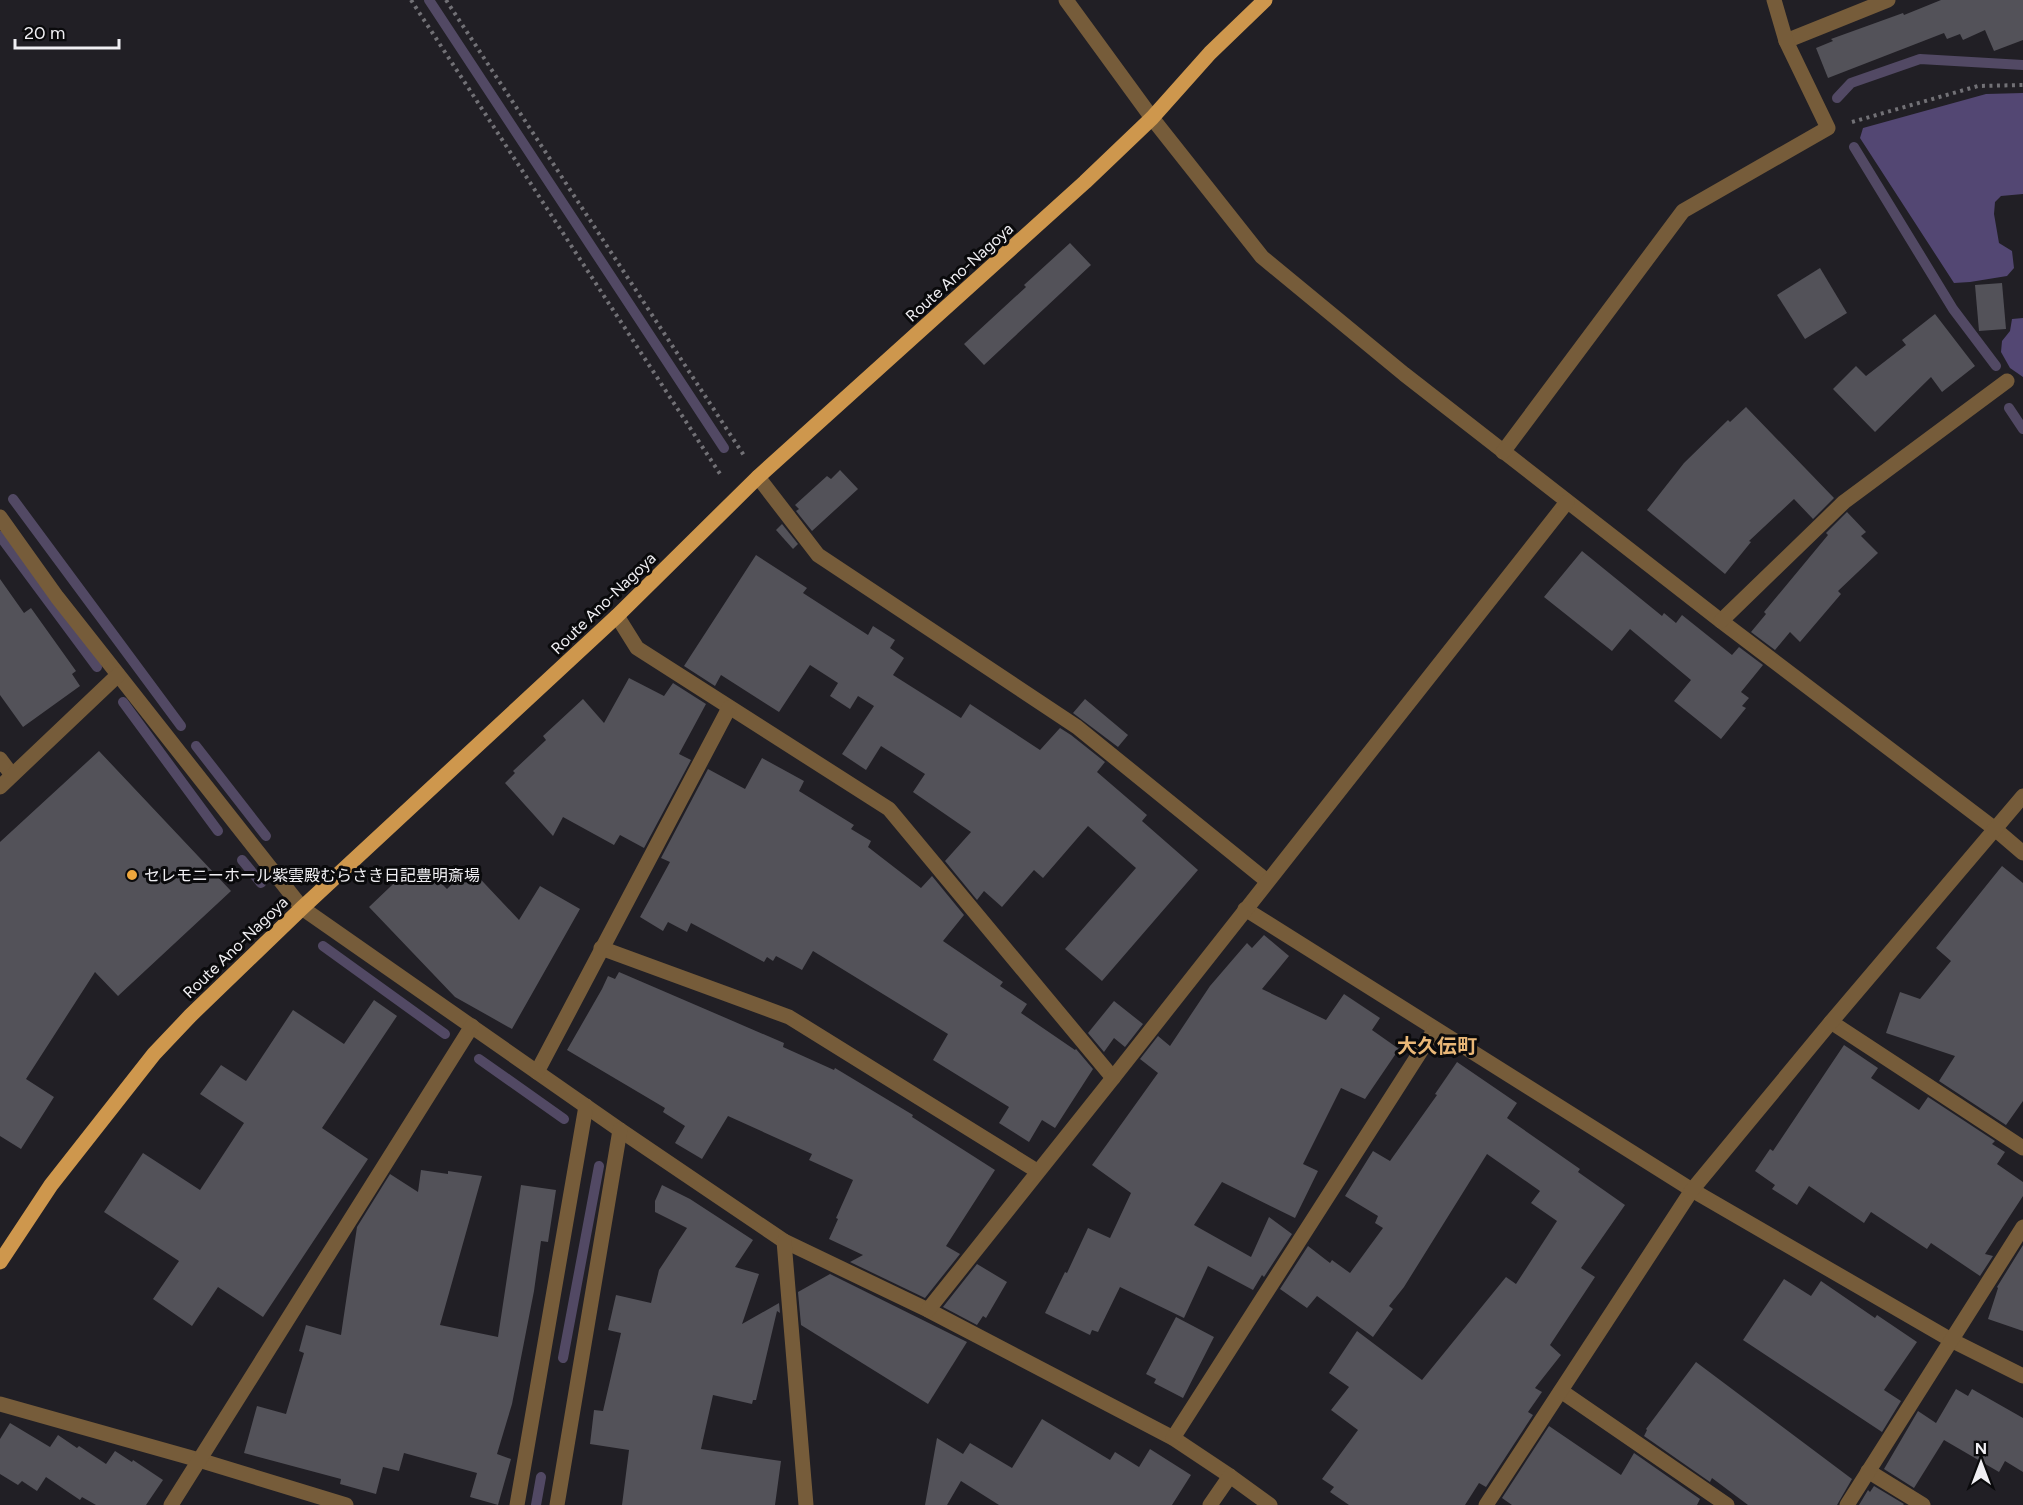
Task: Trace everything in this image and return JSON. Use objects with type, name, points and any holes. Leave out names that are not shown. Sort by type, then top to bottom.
[{"type":"main road","name":"Route Ano-Nagoya","points":[[0,1262],[51,1185],[154,1054],[190,1016],[302,908],[617,616],[758,477],[1085,182],[1152,118],[1210,53],[1265,0]]},
{"type":"street","points":[[1066,0],[1152,118],[1262,257],[1404,375],[2023,853]]},
{"type":"street","points":[[1503,452],[1683,211],[1828,128],[1786,41],[1774,0]]},
{"type":"street","points":[[1786,41],[1888,0]]},
{"type":"street","points":[[1721,621],[1844,502],[2007,381]]},
{"type":"street","points":[[758,477],[818,555],[1077,727],[1267,881]]},
{"type":"street","points":[[928,1310],[1568,502]]},
{"type":"street","points":[[0,518],[57,597],[302,908],[620,1130],[784,1240],[928,1310],[1173,1438],[1270,1505]]},
{"type":"street","points":[[617,616],[637,648],[889,810],[1113,1078]]},
{"type":"street","points":[[0,787],[118,675]]},
{"type":"street","points":[[537,1071],[729,708]]},
{"type":"street","points":[[0,759],[12,775]]},
{"type":"street","points":[[1486,1505],[1692,1190],[2023,796]]},
{"type":"street","points":[[1245,909],[1692,1190],[1951,1340],[2023,1376]]},
{"type":"street","points":[[601,948],[789,1017],[1037,1172]]},
{"type":"street","points":[[1831,1022],[2023,1148]]},
{"type":"street","points":[[171,1505],[472,1026]]},
{"type":"street","points":[[1173,1438],[1435,1029]]},
{"type":"street","points":[[517,1505],[586,1106]]},
{"type":"street","points":[[557,1505],[620,1130]]},
{"type":"street","points":[[1846,1505],[2023,1227]]},
{"type":"street","points":[[784,1240],[806,1505]]},
{"type":"street","points":[[1561,1391],[1726,1505]]},
{"type":"street","points":[[0,1404],[199,1460],[346,1505]]},
{"type":"street","points":[[1868,1471],[1923,1505]]},
{"type":"street","points":[[1210,1505],[1230,1476]]},
{"type":"path","points":[[411,0],[736,498]]},
{"type":"path","points":[[446,0],[758,477]]},
{"type":"path","points":[[1828,128],[1978,86],[2023,85]]},
{"type":"shaded area","points":[[2023,93],[2023,194],[2001,196],[1995,202],[1994,214],[1999,243],[2012,251],[2014,268],[2007,276],[1954,283],[1860,138],[1863,128],[1986,94]]},
{"type":"shaded area","points":[[2023,318],[2023,377],[2010,368],[2001,352],[2002,341],[2010,331],[2012,319]]},
{"type":"building","points":[[1941,0],[2023,0],[2023,40],[1994,51],[1985,30],[1963,40],[1960,34],[1947,39],[1944,33],[1828,78],[1816,48],[1833,41],[1831,39]]},
{"type":"building","points":[[1070,243],[1091,265],[984,365],[964,344]]},
{"type":"building","points":[[1820,268],[1847,313],[1805,339],[1777,295]]},
{"type":"building","points":[[2002,283],[2006,329],[1979,331],[1975,285]]},
{"type":"building","points":[[1935,314],[1975,366],[1942,392],[1931,377],[1875,432],[1833,389],[1856,366],[1866,376],[1906,345],[1902,340]]},
{"type":"building","points":[[1746,407],[1834,498],[1813,519],[1794,499],[1749,541],[1751,542],[1725,574],[1647,510],[1684,463],[1728,420],[1730,422]]},
{"type":"building","points":[[840,470],[858,489],[812,531],[796,511],[799,509],[795,505],[827,476],[831,479]]},
{"type":"building","points":[[1847,512],[1866,532],[1861,536],[1878,553],[1838,591],[1841,594],[1800,642],[1790,632],[1775,650],[1751,632],[1766,614],[1764,612],[1828,535],[1826,533]]},
{"type":"building","points":[[782,524],[798,544],[793,549],[776,530]]},
{"type":"building","points":[[1582,551],[1662,616],[1664,613],[1676,623],[1682,615],[1732,655],[1739,647],[1763,665],[1741,692],[1749,698],[1742,706],[1746,708],[1721,739],[1674,701],[1691,680],[1630,629],[1612,651],[1544,597]]},
{"type":"building","points":[[756,555],[807,588],[803,593],[868,635],[873,626],[895,640],[890,648],[904,658],[893,675],[961,718],[970,704],[1040,750],[1060,728],[1071,735],[1105,762],[1097,772],[1147,815],[1142,821],[1198,870],[1102,981],[1065,949],[1136,868],[1088,826],[1043,878],[1034,870],[1002,907],[984,891],[977,900],[945,861],[971,832],[913,792],[925,774],[881,746],[866,770],[842,754],[874,706],[858,696],[850,709],[830,696],[838,683],[810,665],[779,712],[721,675],[715,686],[684,666]]},
{"type":"building","points":[[0,579],[24,613],[31,608],[76,671],[72,674],[80,686],[23,727],[0,695]]},
{"type":"building","points":[[629,678],[664,696],[673,683],[706,704],[679,754],[691,760],[644,848],[620,835],[614,845],[563,817],[553,836],[505,783],[515,773],[513,771],[546,740],[543,736],[583,699],[604,723]]},
{"type":"building","points":[[1085,699],[1128,735],[1118,747],[1073,713]]},
{"type":"building","name":"セレモニーホール紫雲殿むらさき日記豊明斎場","points":[[99,751],[231,891],[118,996],[95,972],[26,1079],[54,1097],[21,1149],[0,1136],[0,842]]},
{"type":"building","points":[[762,758],[804,781],[799,791],[854,825],[851,829],[871,841],[868,847],[921,888],[932,876],[964,915],[943,941],[1003,982],[1000,986],[1027,1004],[1021,1013],[1076,1049],[1093,1069],[1055,1128],[1042,1120],[1029,1142],[999,1123],[1009,1107],[933,1060],[948,1034],[813,951],[802,970],[776,956],[773,961],[767,957],[764,962],[691,923],[687,932],[668,922],[663,931],[640,917],[670,862],[661,858],[708,769],[745,789]]},
{"type":"building","points":[[412,866],[428,883],[435,877],[447,889],[469,867],[519,920],[540,886],[580,909],[512,1029],[455,997],[369,907]]},
{"type":"building","points":[[2002,866],[2023,883],[2023,1101],[2006,1125],[1939,1081],[1955,1056],[1886,1033],[1900,992],[1920,999],[1951,961],[1936,948]]},
{"type":"building","points":[[1264,935],[1289,956],[1262,989],[1326,1020],[1344,994],[1380,1018],[1372,1030],[1399,1049],[1365,1099],[1341,1088],[1303,1164],[1318,1171],[1295,1218],[1222,1182],[1194,1225],[1251,1257],[1269,1217],[1292,1234],[1253,1290],[1208,1266],[1184,1318],[1120,1287],[1098,1332],[1092,1330],[1090,1335],[1045,1313],[1088,1228],[1110,1238],[1131,1193],[1092,1165],[1158,1073],[1140,1059],[1158,1036],[1170,1046],[1210,986],[1247,943],[1252,948]]},
{"type":"building","points":[[619,972],[784,1043],[783,1047],[834,1070],[835,1068],[913,1115],[912,1117],[995,1170],[946,1246],[960,1254],[925,1298],[850,1262],[863,1255],[829,1239],[853,1180],[809,1160],[812,1154],[728,1116],[702,1159],[675,1143],[685,1126],[663,1112],[665,1108],[567,1050],[608,976],[615,979]]},
{"type":"building","points":[[374,1000],[397,1016],[322,1128],[368,1159],[263,1317],[218,1287],[192,1326],[153,1299],[179,1261],[104,1212],[143,1153],[200,1190],[244,1123],[200,1094],[221,1065],[246,1081],[293,1010],[344,1044]]},
{"type":"building","points":[[1114,1001],[1143,1024],[1125,1047],[1114,1038],[1104,1052],[1088,1033]]},
{"type":"building","points":[[1844,1045],[1878,1068],[1871,1078],[1919,1110],[1928,1097],[1995,1141],[1992,1144],[2005,1152],[1997,1164],[2023,1182],[2023,1196],[1985,1254],[1993,1256],[1980,1276],[1931,1243],[1927,1249],[1871,1212],[1864,1223],[1809,1186],[1797,1205],[1772,1189],[1775,1185],[1755,1171],[1770,1149],[1773,1151]]},
{"type":"building","points":[[1457,1062],[1517,1103],[1507,1118],[1580,1169],[1578,1172],[1625,1205],[1581,1268],[1595,1277],[1550,1345],[1561,1355],[1535,1388],[1542,1392],[1528,1412],[1533,1415],[1486,1487],[1479,1483],[1465,1505],[1349,1505],[1330,1492],[1334,1487],[1322,1479],[1358,1430],[1331,1410],[1349,1387],[1329,1373],[1357,1331],[1422,1380],[1506,1277],[1516,1284],[1557,1221],[1531,1203],[1540,1191],[1487,1154],[1404,1287],[1389,1306],[1393,1309],[1373,1337],[1317,1296],[1307,1308],[1280,1289],[1308,1246],[1330,1263],[1332,1260],[1350,1273],[1383,1228],[1375,1223],[1378,1216],[1345,1196],[1373,1151],[1390,1161],[1437,1095],[1435,1094]]},
{"type":"building","points":[[421,1170],[482,1176],[440,1325],[498,1337],[521,1185],[556,1190],[548,1242],[541,1241],[534,1291],[512,1404],[497,1454],[511,1459],[498,1505],[470,1497],[477,1473],[404,1453],[399,1471],[383,1467],[376,1494],[340,1484],[341,1479],[244,1453],[257,1406],[286,1414],[304,1353],[299,1351],[306,1325],[341,1335],[357,1227],[390,1174],[418,1192]]},
{"type":"building","points":[[662,1185],[690,1199],[753,1240],[735,1267],[759,1274],[742,1324],[779,1303],[780,1313],[777,1311],[756,1400],[753,1400],[752,1404],[713,1395],[701,1449],[781,1461],[775,1505],[622,1505],[629,1450],[590,1444],[594,1410],[603,1411],[621,1333],[608,1330],[616,1295],[651,1303],[659,1270],[687,1228],[655,1212],[655,1201]]},
{"type":"building","points":[[2023,1245],[2023,1331],[1988,1319],[1997,1287]]},
{"type":"building","points":[[977,1264],[1007,1282],[986,1318],[983,1316],[977,1325],[943,1307]]},
{"type":"building","points":[[830,1274],[967,1342],[928,1404],[801,1325],[798,1292]]},
{"type":"building","points":[[1784,1279],[1811,1296],[1821,1281],[1875,1318],[1877,1315],[1917,1342],[1884,1390],[1901,1401],[1882,1432],[1743,1340]]},
{"type":"building","points":[[1176,1317],[1214,1337],[1183,1398],[1154,1383],[1156,1379],[1146,1374]]},
{"type":"building","points":[[1696,1362],[1852,1479],[1837,1505],[1748,1505],[1712,1478],[1710,1482],[1644,1436],[1646,1429]]},
{"type":"building","points":[[1956,1389],[1968,1396],[1972,1389],[2023,1418],[2023,1472],[2005,1461],[1999,1472],[1944,1440],[1914,1488],[1884,1469],[1918,1411],[1936,1423]]},
{"type":"building","points":[[1042,1419],[1110,1460],[1115,1452],[1139,1467],[1150,1449],[1191,1475],[1172,1505],[999,1505],[961,1481],[947,1505],[925,1505],[937,1438],[963,1454],[970,1443],[1012,1468]]},
{"type":"building","points":[[10,1423],[50,1447],[58,1435],[106,1464],[115,1451],[163,1480],[146,1505],[96,1505],[82,1497],[80,1500],[46,1477],[37,1491],[22,1481],[18,1485],[0,1474],[0,1439]]},
{"type":"building","points":[[1549,1426],[1621,1475],[1634,1453],[1700,1499],[1697,1505],[1512,1505],[1502,1498]]},
{"type":"building","points":[[1874,1486],[1904,1504],[1859,1505],[1868,1490],[1870,1492]]},
{"type":"waterway","points":[[429,0],[724,448]]},
{"type":"waterway","points":[[1837,98],[1851,83],[1920,59],[2023,65]]},
{"type":"waterway","points":[[1854,147],[1953,309],[1996,366]]},
{"type":"waterway","points":[[2009,408],[2023,429]]},
{"type":"waterway","points":[[13,499],[181,726]]},
{"type":"waterway","points":[[0,536],[97,667]]},
{"type":"waterway","points":[[123,702],[218,831]]},
{"type":"waterway","points":[[196,746],[266,836]]},
{"type":"waterway","points":[[242,860],[261,883]]},
{"type":"waterway","points":[[323,946],[445,1034]]},
{"type":"waterway","points":[[479,1059],[564,1119]]},
{"type":"waterway","points":[[563,1358],[599,1166]]},
{"type":"waterway","points":[[536,1505],[541,1477]]},
{"type":"place","name":"セレモニーホール紫雲殿むらさき日記豊明斎場","points":[[132,875]]},
{"type":"district","name":"大久伝町","points":[[1437,1046]]}]
